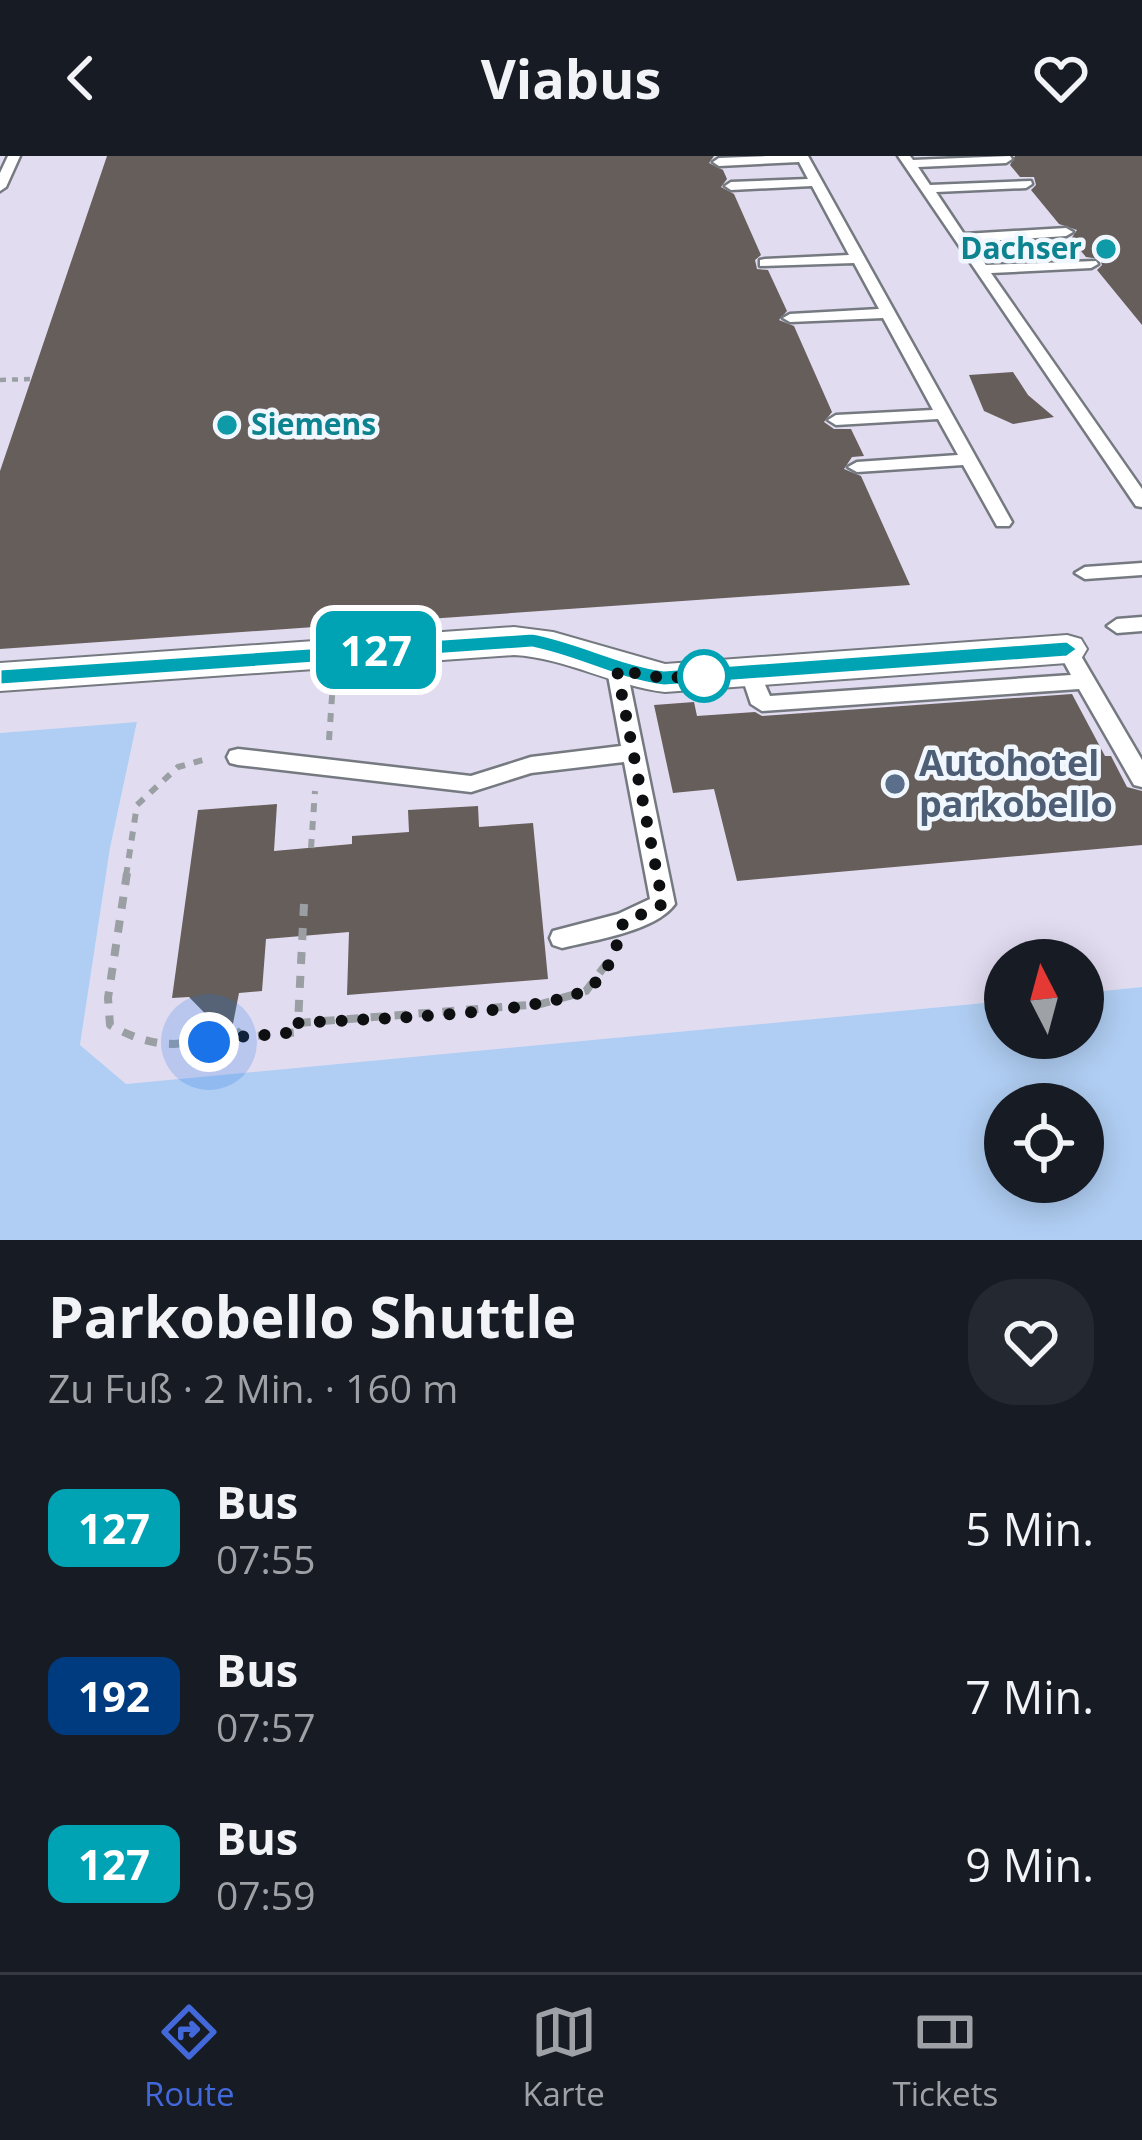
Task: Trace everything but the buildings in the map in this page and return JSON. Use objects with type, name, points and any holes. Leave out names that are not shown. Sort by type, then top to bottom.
[{"type":"street","points":[[0,677],[532,641],[569,647],[617,670],[760,696],[1076,665]]},
{"type":"lane","points":[[0,187],[14,156]]},
{"type":"lane","points":[[719,162],[803,157],[1003,522]]},
{"type":"lane","points":[[906,160],[1006,159]]},
{"type":"lane","points":[[906,160],[1139,493]]},
{"type":"lane","points":[[730,186],[817,182]]},
{"type":"lane","points":[[927,189],[1026,184]]},
{"type":"lane","points":[[960,238],[1066,232]]},
{"type":"lane","points":[[765,263],[859,259]]},
{"type":"lane","points":[[981,269],[1091,264]]},
{"type":"lane","points":[[790,318],[888,313]]},
{"type":"lane","points":[[836,420],[943,413]]},
{"type":"lane","points":[[857,466],[968,460]]},
{"type":"lane","points":[[1085,573],[1142,569]]},
{"type":"lane","points":[[1117,626],[1142,624]]},
{"type":"lane","points":[[1076,665],[1142,779]]},
{"type":"lane","points":[[562,938],[623,923],[663,904],[617,670]]},
{"type":"lane","points":[[238,757],[471,784],[531,765],[633,753]]},
{"type":"path","points":[[0,380],[31,379]]},
{"type":"path","points":[[238,757],[205,758],[178,767],[137,806],[108,998],[110,1025],[132,1039],[164,1046],[209,1042],[229,1026],[244,1037],[298,1032],[304,904]]},
{"type":"path","points":[[298,1023],[569,998],[599,979],[615,953],[623,923]]},
{"type":"shaded area","points":[[0,156],[1142,156],[1142,987],[1104,991],[1104,939],[984,939],[984,1003],[126,1085],[80,1045],[110,848],[137,723],[0,733]]},
{"type":"shaded area","points":[[137,722],[110,848],[80,1045],[126,1084],[984,1003],[984,1059],[1104,1059],[1104,991],[1142,987],[1142,1240],[0,1240],[0,733]]},
{"type":"bus line","name":"127","points":[[0,677],[532,641],[569,647],[627,674],[664,678],[1067,649]]},
{"type":"place","name":"Dachser","points":[[1106,249]]},
{"type":"place","name":"Siemens","points":[[227,425]]},
{"type":"place","name":"Autohotel parkobello","points":[[895,784]]},
{"type":"route","points":[[209,1042],[229,1026],[244,1037],[298,1032],[298,1023],[541,1004],[586,991],[615,953],[623,923],[663,904],[617,670],[664,678],[722,675],[704,676]]}]
